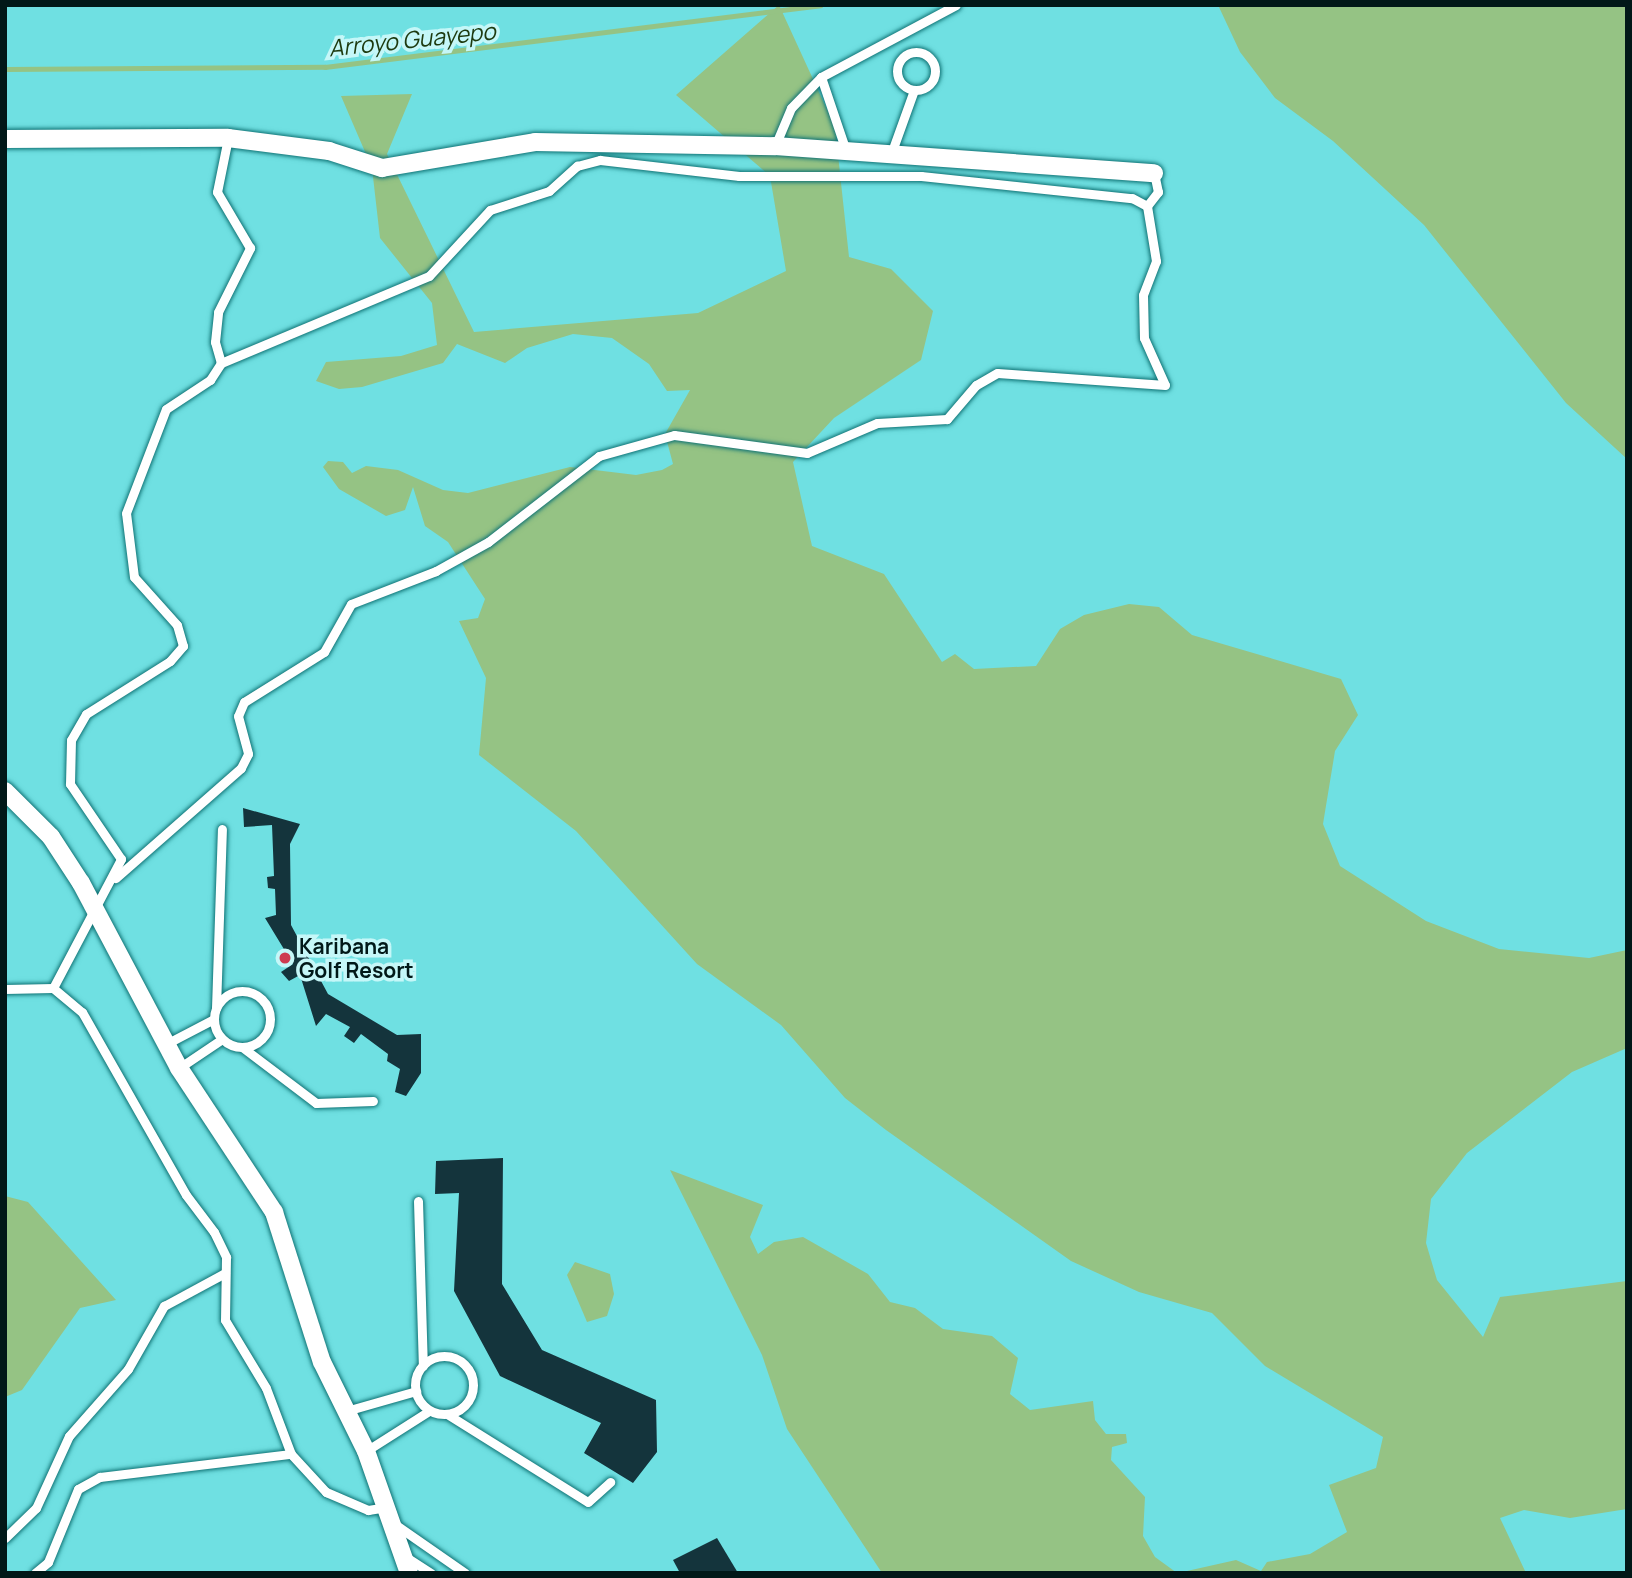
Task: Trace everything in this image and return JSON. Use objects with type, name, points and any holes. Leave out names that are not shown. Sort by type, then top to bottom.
[{"type":"street","points":[[5,139],[228,138],[329,151],[382,168],[517,143],[775,146],[1154,173]]},
{"type":"street","points":[[5,791],[51,837],[93,906],[179,1068],[274,1212],[321,1362],[366,1451],[396,1525],[408,1565]]},
{"type":"lane","points":[[775,146],[791,108],[821,76],[956,5]]},
{"type":"lane","points":[[917,52],[926,55],[935,72],[924,89],[915,90],[905,88],[897,70],[900,61],[917,52]]},
{"type":"lane","points":[[821,76],[846,151]]},
{"type":"lane","points":[[891,154],[915,90]]},
{"type":"lane","points":[[221,363],[215,342],[218,312],[250,248],[217,192],[228,138]]},
{"type":"lane","points":[[116,878],[119,848],[70,784],[71,740],[86,714],[170,661],[183,646],[177,625],[134,577],[125,513],[166,409],[210,380],[221,363],[351,307],[404,288],[435,271],[490,210],[549,191],[577,166],[600,160],[739,176],[921,176],[1126,198],[1147,206]]},
{"type":"lane","points":[[53,988],[93,906],[116,878],[246,761],[238,716],[244,702],[324,652],[351,604],[364,595],[436,571],[488,542],[572,472],[635,442],[688,436],[807,453],[877,423],[947,419],[976,385],[997,373],[1159,388],[1166,379],[1144,338],[1142,317],[1156,261],[1147,206],[1158,192],[1154,173]]},
{"type":"lane","points":[[222,830],[214,1019],[222,1039],[242,1047],[316,1103],[373,1101]]},
{"type":"lane","points":[[5,989],[53,988],[94,1029],[186,1195],[214,1232],[225,1273],[225,1320],[267,1388],[291,1454],[326,1493],[369,1510],[387,1507]]},
{"type":"lane","points":[[216,1008],[232,993],[262,999],[268,1030],[242,1047]]},
{"type":"lane","points":[[166,1045],[214,1019]]},
{"type":"lane","points":[[179,1068],[222,1039]]},
{"type":"lane","points":[[418,1201],[423,1366],[416,1391],[429,1411]]},
{"type":"lane","points":[[5,1538],[36,1508],[69,1436],[128,1369],[164,1306],[225,1273]]},
{"type":"lane","points":[[423,1366],[449,1357],[470,1373],[470,1400],[447,1414]]},
{"type":"lane","points":[[346,1411],[416,1391]]},
{"type":"lane","points":[[366,1451],[429,1411],[447,1414],[588,1502],[610,1482]]},
{"type":"lane","points":[[34,1573],[48,1562],[78,1489],[100,1477],[291,1454]]},
{"type":"lane","points":[[396,1525],[465,1573]]},
{"type":"lane","points":[[408,1565],[431,1573]]},
{"type":"shaded area","points":[[779,5],[835,127],[849,257],[891,269],[933,311],[921,360],[834,418],[793,462],[812,546],[884,574],[942,662],[955,654],[974,669],[1036,666],[1060,629],[1084,615],[1129,604],[1159,607],[1192,635],[1341,679],[1358,715],[1335,751],[1323,824],[1340,866],[1426,921],[1499,949],[1589,958],[1627,950],[1627,1048],[1572,1072],[1467,1153],[1431,1199],[1426,1243],[1437,1280],[1483,1337],[1500,1297],[1627,1281],[1627,1509],[1570,1518],[1524,1510],[1500,1518],[1526,1573],[1178,1573],[1236,1560],[1261,1571],[1267,1562],[1310,1554],[1347,1532],[1329,1485],[1376,1468],[1383,1437],[1265,1366],[1212,1313],[1139,1292],[1071,1261],[845,1098],[781,1025],[697,964],[576,831],[479,755],[486,678],[459,621],[478,618],[485,599],[448,542],[425,526],[413,487],[405,510],[386,516],[339,489],[323,467],[328,461],[343,462],[352,473],[366,466],[398,470],[443,490],[468,493],[570,467],[636,475],[662,470],[673,464],[665,434],[690,390],[667,391],[649,364],[612,338],[573,334],[527,348],[505,363],[457,344],[443,363],[362,387],[339,389],[316,381],[326,362],[401,356],[437,345],[432,303],[380,238],[372,168],[341,96],[412,94],[387,154],[474,332],[698,313],[786,271],[770,176],[676,95]]},
{"type":"shaded area","points":[[1218,5],[1627,5],[1627,459],[1566,403],[1424,225],[1333,141],[1275,98],[1240,52]]},
{"type":"shaded area","points":[[670,1170],[763,1205],[750,1237],[758,1254],[774,1242],[803,1237],[868,1274],[890,1302],[915,1308],[943,1329],[992,1336],[1018,1358],[1010,1394],[1030,1410],[1093,1401],[1095,1420],[1106,1434],[1126,1434],[1127,1443],[1112,1447],[1111,1460],[1145,1497],[1143,1536],[1155,1557],[1177,1573],[882,1573],[787,1429],[762,1355]]},
{"type":"shaded area","points":[[5,1196],[28,1202],[116,1300],[80,1308],[22,1390],[5,1397]]},
{"type":"shaded area","points":[[575,1262],[610,1274],[614,1294],[607,1316],[587,1322],[567,1275]]},
{"type":"building","points":[[243,808],[300,824],[290,844],[291,925],[328,994],[397,1035],[421,1034],[421,1073],[406,1096],[395,1092],[400,1069],[387,1061],[388,1054],[361,1034],[354,1043],[344,1036],[350,1027],[326,1014],[316,1026],[300,975],[289,981],[281,972],[293,964],[265,918],[276,915],[275,889],[268,888],[267,877],[274,876],[272,825],[244,827]]},
{"type":"building","points":[[503,1158],[502,1284],[542,1350],[656,1400],[657,1452],[633,1483],[584,1453],[601,1423],[500,1376],[454,1291],[459,1193],[435,1194],[436,1161]]},
{"type":"building","points":[[717,1538],[738,1573],[680,1573],[673,1560]]},
{"type":"waterway","name":"Arroyo Guayepo","points":[[5,69],[325,67],[820,5]]},
{"type":"place","name":"Karibana Golf Resort","points":[[285,958]]}]
